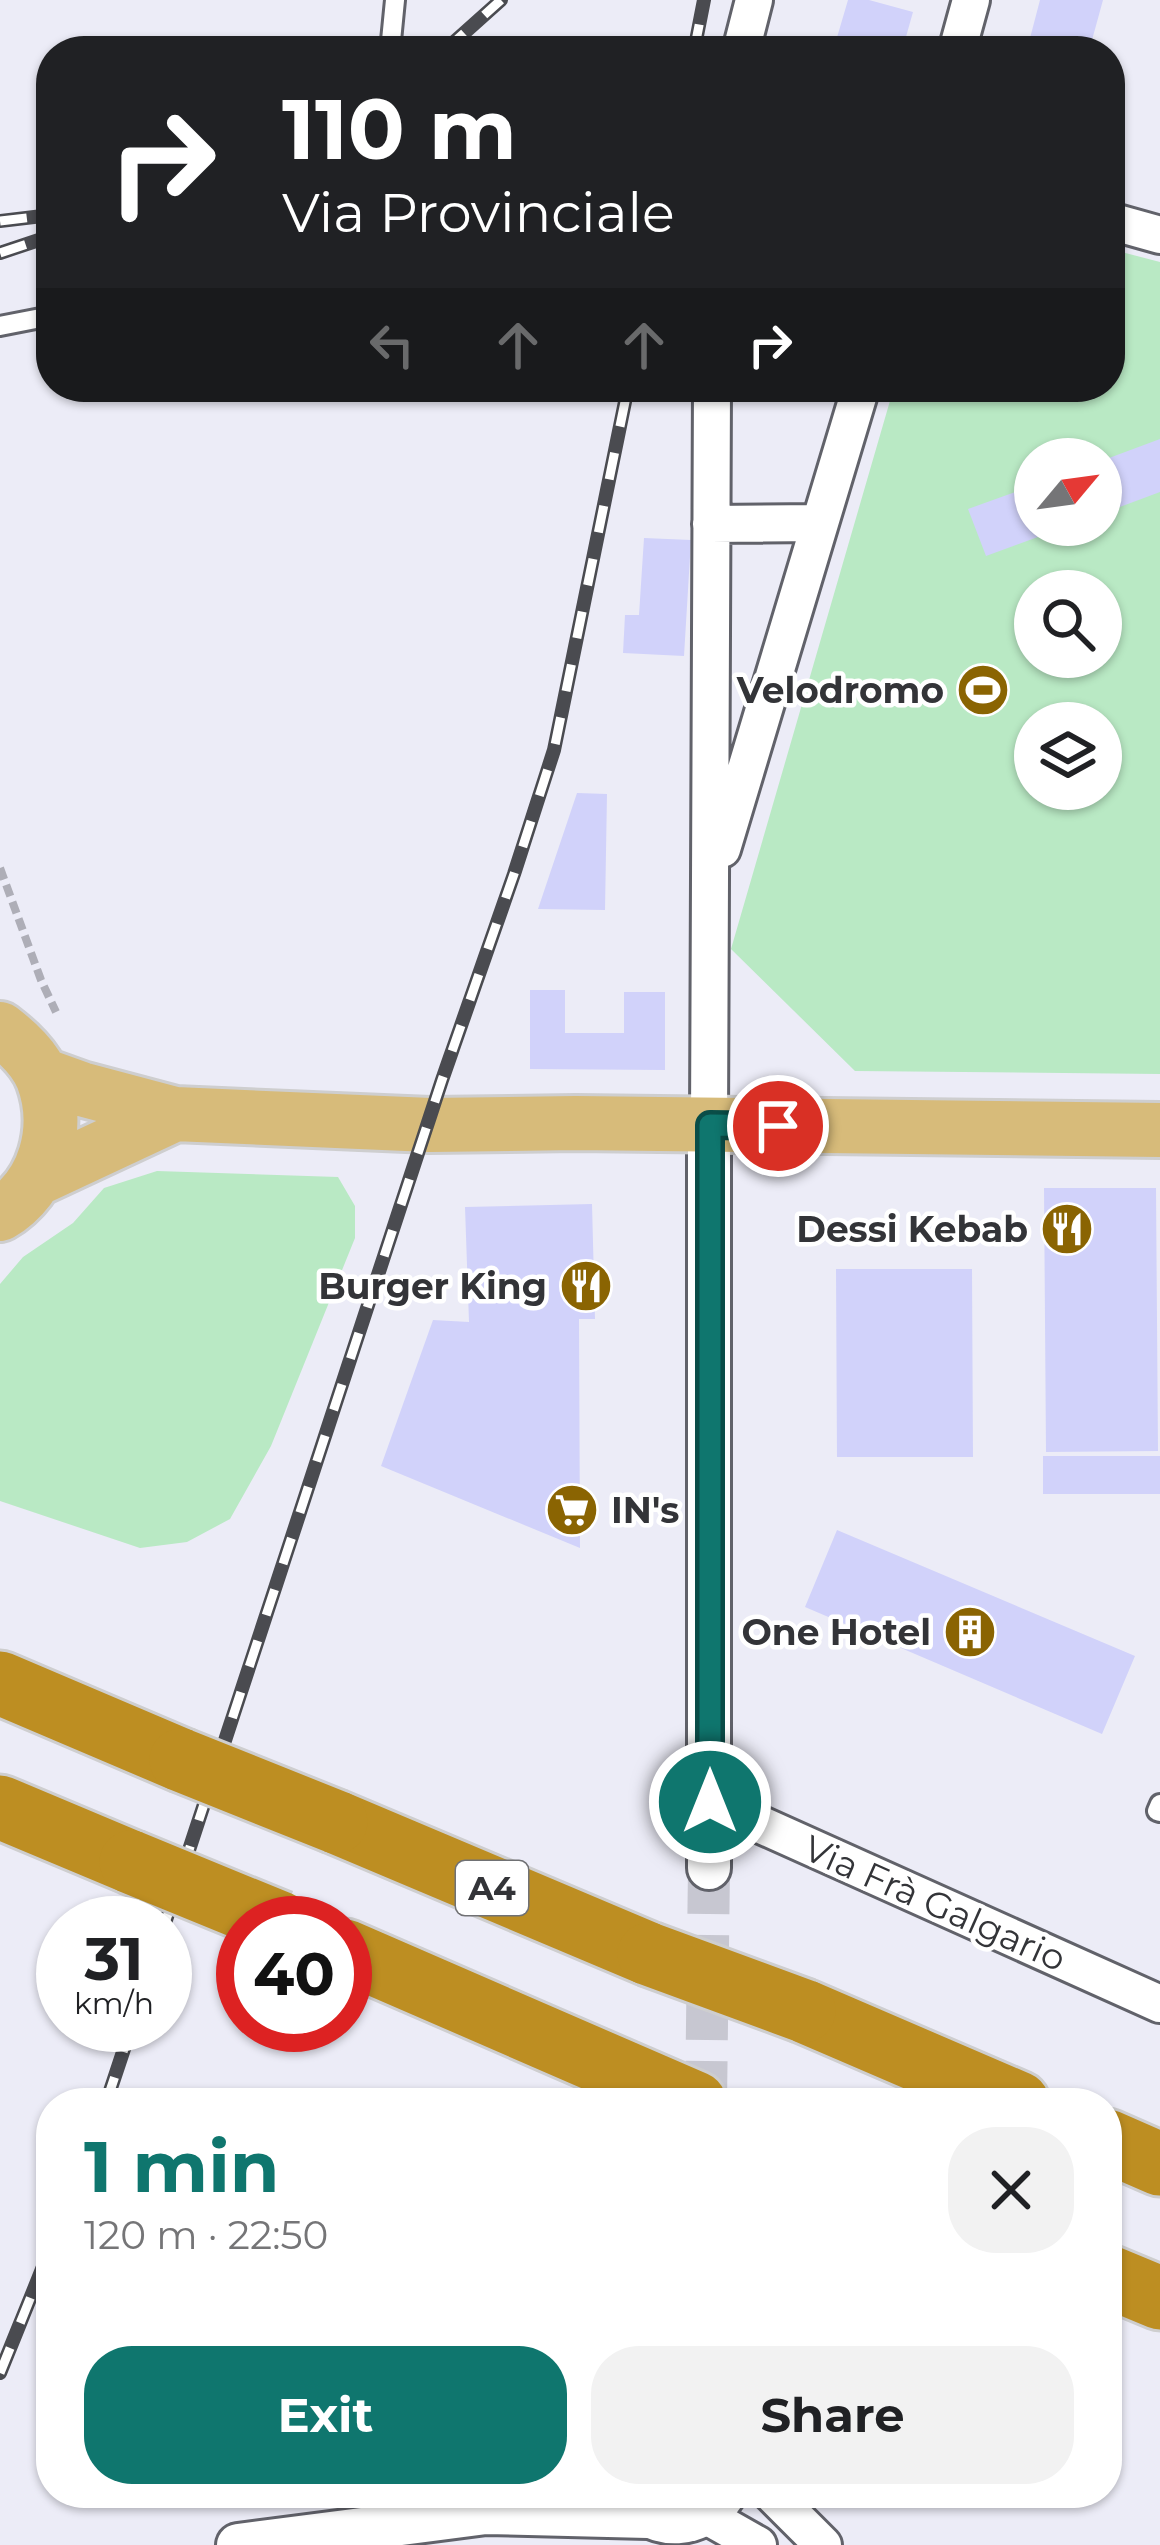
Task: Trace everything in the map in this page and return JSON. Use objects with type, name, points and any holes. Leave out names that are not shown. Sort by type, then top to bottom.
[{"type":"highway","name":"A4","points":[[0,1684],[983,2088]]},
{"type":"highway","points":[[0,1807],[216,1897]]},
{"type":"highway","points":[[372,1963],[661,2088]]},
{"type":"highway","points":[[1122,2148],[1160,2164]]},
{"type":"highway","points":[[1122,2282],[1160,2298]]},
{"type":"main road","points":[[0,1028],[22,1046],[42,1076],[51,1110],[49,1146],[18,1197]]},
{"type":"main road","points":[[42,1076],[175,1114],[407,1124],[1160,1130]]},
{"type":"main road","points":[[18,1197],[175,1114]]},
{"type":"street","points":[[745,36],[754,0]]},
{"type":"street","points":[[961,36],[970,0]]},
{"type":"street","points":[[1125,225],[1160,235]]},
{"type":"street","points":[[709,1868],[712,402]]},
{"type":"street","points":[[710,890],[856,402]]},
{"type":"street","points":[[711,524],[820,523]]},
{"type":"street","name":"Via Frà Galgario","points":[[710,1802],[1160,2004]]},
{"type":"street","points":[[238,2545],[471,2508]]},
{"type":"street","points":[[583,2508],[680,2514],[758,2545]]},
{"type":"street","points":[[779,2508],[790,2545]]},
{"type":"street","points":[[785,2508],[823,2545]]},
{"type":"lane","points":[[391,36],[395,0]]},
{"type":"lane","points":[[0,326],[36,319]]},
{"type":"path","points":[[0,868],[40,980],[61,1023]]},
{"type":"green space","name":"Velodromo","points":[[1125,253],[1160,262],[1160,1074],[855,1071],[731,949],[890,402],[1125,402]]},
{"type":"green space","points":[[157,1171],[338,1177],[355,1206],[355,1238],[271,1446],[230,1519],[187,1542],[140,1548],[0,1501],[0,1284],[23,1257],[73,1223],[104,1188]]},
{"type":"building","points":[[848,0],[869,0],[913,12],[906,36],[837,36]]},
{"type":"building","points":[[1040,0],[1103,0],[1093,36],[1031,36]]},
{"type":"building","points":[[1160,439],[1160,492],[1122,506],[1122,453]]},
{"type":"building","points":[[1014,493],[1014,546],[986,556],[968,509]]},
{"type":"building","points":[[644,538],[691,540],[684,656],[623,653],[625,615],[639,615]]},
{"type":"building","points":[[577,793],[607,794],[605,910],[538,909]]},
{"type":"building","points":[[530,990],[565,990],[565,1033],[624,1033],[624,992],[665,992],[665,1070],[530,1069]]},
{"type":"building","points":[[1044,1188],[1156,1188],[1158,1451],[1046,1452]]},
{"type":"building","points":[[592,1204],[595,1319],[579,1319],[580,1548],[381,1466],[433,1320],[469,1322],[465,1207]]},
{"type":"building","points":[[836,1269],[972,1269],[973,1457],[837,1457]]},
{"type":"building","points":[[1043,1456],[1160,1456],[1160,1494],[1043,1494]]},
{"type":"building","name":"One Hotel","points":[[837,1530],[1135,1656],[1102,1734],[805,1607]]},
{"type":"tunnel","points":[[706,2088],[709,1868]]},
{"type":"railway","points":[[461,36],[501,0]]},
{"type":"railway","points":[[697,36],[704,0]]},
{"type":"railway","points":[[0,221],[36,217]]},
{"type":"railway","points":[[0,253],[36,241]]},
{"type":"railway","points":[[174,1896],[554,750],[625,402]]},
{"type":"railway","points":[[111,2088],[123,2052]]},
{"type":"railway","points":[[0,2373],[36,2284]]},
{"type":"place","name":"Velodromo","points":[[983,690]]},
{"type":"place","name":"Dessi Kebab","points":[[1067,1229]]},
{"type":"place","name":"Burger King","points":[[586,1286]]},
{"type":"place","name":"IN's","points":[[572,1510]]},
{"type":"place","name":"One Hotel","points":[[970,1632]]},
{"type":"route","points":[[710,1802],[710,1125],[778,1126]]}]
